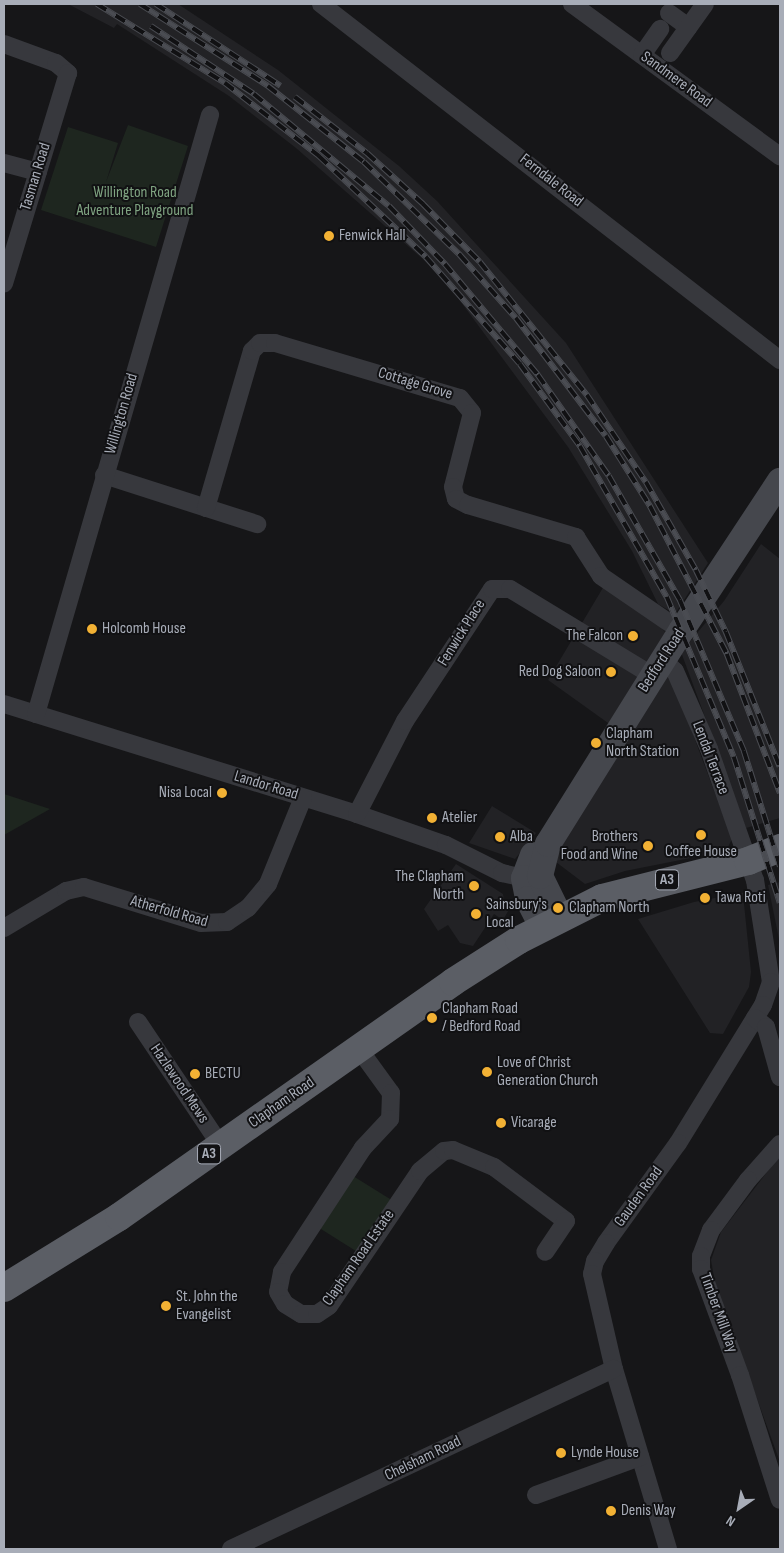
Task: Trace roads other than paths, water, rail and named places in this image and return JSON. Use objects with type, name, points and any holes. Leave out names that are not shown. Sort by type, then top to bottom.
[{"type":"highway","name":"A3","points":[[551,922],[602,898],[748,861],[780,848]]},
{"type":"highway","name":"A3","points":[[748,861],[780,862]]},
{"type":"highway","name":"Clapham Road","points":[[4,1288],[119,1217],[500,951],[551,922]]},
{"type":"main road","name":"Bedford Road","points":[[551,922],[540,876],[548,844],[681,631],[780,481]]},
{"type":"main road","name":"Bedford Road","points":[[524,878],[525,868],[534,854],[548,844]]},
{"type":"main road","points":[[524,878],[528,899],[551,922]]},
{"type":"street","name":"Ferndale Road","points":[[321,4],[780,360]]},
{"type":"street","name":"Sandmere Road","points":[[572,4],[780,156]]},
{"type":"street","points":[[670,52],[705,4]]},
{"type":"street","points":[[669,13],[688,27]]},
{"type":"street","points":[[642,55],[660,29]]},
{"type":"street","name":"Tasman Road","points":[[4,44],[56,62],[67,70],[4,284]]},
{"type":"street","name":"Willington Road","points":[[36,714],[210,115]]},
{"type":"street","points":[[4,163],[38,172]]},
{"type":"street","name":"Cottage Grove","points":[[206,508],[252,351],[260,344],[275,343],[460,398],[472,413],[453,487],[456,499],[468,505],[576,537],[601,576],[681,631]]},
{"type":"street","points":[[104,475],[257,524]]},
{"type":"street","name":"Fenwick Place","points":[[356,814],[405,722],[492,589],[510,589],[658,668]]},
{"type":"street","name":"Lendal Terrace","points":[[658,668],[675,671],[709,749],[748,861]]},
{"type":"street","name":"Landor Road","points":[[4,704],[356,814],[446,845],[502,873],[524,878]]},
{"type":"street","name":"Atherfold Road","points":[[4,928],[66,891],[84,887],[201,923],[227,922],[256,901],[268,884],[303,798]]},
{"type":"street","name":"Gauden Road","points":[[668,1549],[614,1369],[592,1283],[595,1261],[678,1143],[767,998],[771,973],[755,880],[748,861]]},
{"type":"street","points":[[755,1018],[766,1027],[780,1077]]},
{"type":"street","name":"Hazlewood Mews","points":[[138,1022],[221,1146]]},
{"type":"street","name":"Clapham Road Estate","points":[[359,1049],[391,1093],[390,1119],[363,1148],[282,1272],[278,1292],[285,1304],[301,1314],[317,1314],[329,1306],[420,1171],[444,1151],[453,1150],[494,1167],[566,1221],[545,1252]]},
{"type":"street","name":"Timber Mill Way","points":[[780,1144],[748,1180],[711,1230],[701,1256],[701,1269],[740,1375],[780,1500]]},
{"type":"street","name":"Chelsham Road","points":[[231,1549],[614,1369]]},
{"type":"street","points":[[536,1495],[640,1458]]},
{"type":"railway","points":[[97,4],[225,83],[319,156],[426,257],[520,364],[580,446],[667,597],[734,757],[780,903]]},
{"type":"railway","points":[[140,4],[268,86],[364,162],[460,255],[516,318],[606,436],[650,506],[727,654],[780,793]]},
{"type":"railway","points":[[156,4],[281,86]]},
{"type":"railway","points":[[151,26],[254,94],[389,206],[445,264],[538,375],[609,476],[680,600],[744,751],[780,866]]},
{"type":"railway","points":[[295,97],[367,153],[423,204],[480,262],[587,395],[646,482],[696,570],[726,632],[780,767]]},
{"type":"place","name":"Fenwick Hall","points":[[329,236]]},
{"type":"place","name":"Holcomb House","points":[[92,629]]},
{"type":"place","name":"The Falcon","points":[[633,636]]},
{"type":"place","name":"Red Dog Saloon","points":[[611,672]]},
{"type":"place","name":"Clapham North Station","points":[[596,743]]},
{"type":"place","name":"Nisa Local","points":[[222,793]]},
{"type":"place","name":"Atelier","points":[[432,818]]},
{"type":"place","name":"Coffee House","points":[[701,835]]},
{"type":"place","name":"Alba","points":[[500,837]]},
{"type":"place","name":"Brothers Food and Wine","points":[[648,846]]},
{"type":"place","name":"The Clapham North","points":[[474,886]]},
{"type":"place","name":"Tawa Roti","points":[[705,898]]},
{"type":"place","name":"Clapham North","points":[[558,908]]},
{"type":"place","name":"Sainsbury's Local","points":[[476,914]]},
{"type":"place","name":"Clapham Road / Bedford Road","points":[[432,1018]]},
{"type":"place","name":"Love of Christ Generation Church","points":[[487,1072]]},
{"type":"place","name":"BECTU","points":[[195,1074]]},
{"type":"place","name":"Vicarage","points":[[501,1123]]},
{"type":"place","name":"St. John the Evangelist","points":[[166,1306]]},
{"type":"place","name":"Lynde House","points":[[561,1453]]},
{"type":"place","name":"Denis Way","points":[[611,1511]]},
{"type":"park label","name":"Willington Road Adventure Playground","points":[[135,202]]}]
